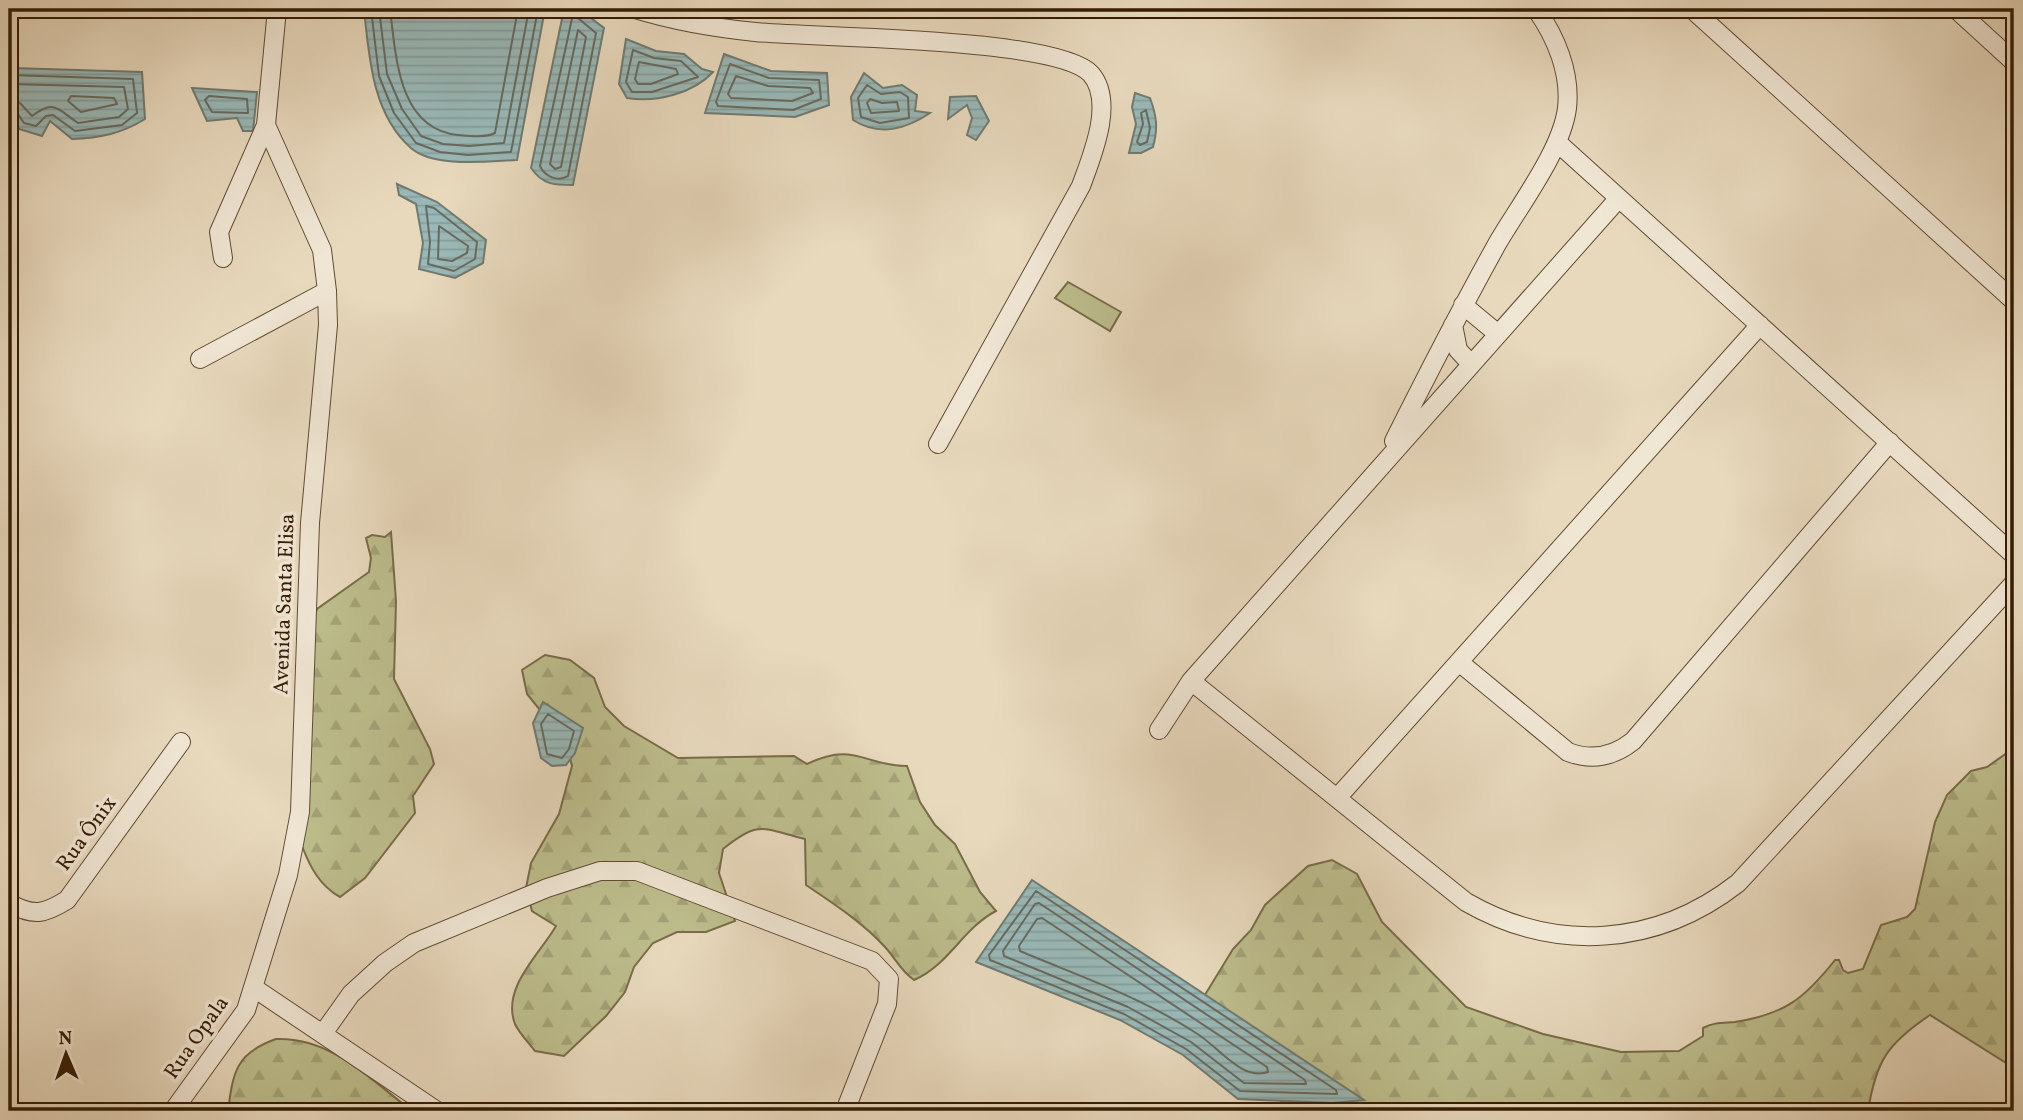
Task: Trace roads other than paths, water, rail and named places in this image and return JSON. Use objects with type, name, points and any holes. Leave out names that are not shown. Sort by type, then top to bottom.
[{"type":"street","name":"Avenida Santa Elisa","points":[[254,988],[288,875],[300,812],[310,523],[328,325],[322,250],[267,125],[277,9]]},
{"type":"street","points":[[635,9],[662,17],[752,32],[1011,49],[1075,62],[1090,73],[1098,86],[1100,121],[1098,142],[1081,186],[938,444]]},
{"type":"street","points":[[1381,466],[1463,305],[1558,143],[1567,108],[1564,72],[1553,37],[1536,9]]},
{"type":"street","points":[[1692,9],[2014,301]]},
{"type":"street","points":[[1956,9],[2014,62]]},
{"type":"street","points":[[223,258],[219,232],[267,125]]},
{"type":"street","points":[[1558,143],[2014,555]]},
{"type":"street","points":[[1159,730],[1191,681],[1619,198]]},
{"type":"street","points":[[200,359],[327,291]]},
{"type":"street","points":[[1463,305],[1498,334]]},
{"type":"street","points":[[1453,325],[1458,350],[1471,364]]},
{"type":"street","points":[[1337,798],[1760,326]]},
{"type":"street","points":[[1459,662],[1568,752],[1596,757],[1615,753],[1633,741],[1890,442]]},
{"type":"street","points":[[1191,681],[1466,902],[1506,922],[1549,934],[1615,936],[1659,926],[1710,903],[1754,868],[2014,583]]},
{"type":"street","name":"Rua Ônix","points":[[9,903],[29,912],[47,912],[67,900],[181,742]]},
{"type":"street","points":[[324,1032],[351,994],[385,963],[414,943],[547,888],[600,872],[637,871],[872,961],[889,979],[887,1004],[845,1111]]},
{"type":"street","points":[[254,988],[324,1032],[437,1111]]},
{"type":"street","name":"Rua Opala","points":[[173,1111],[226,1041],[246,1010],[254,988]]},
{"type":"water","points":[[364,9],[545,9],[517,160],[447,161],[421,154],[411,148],[388,119],[380,101],[371,65]]},
{"type":"water","points":[[564,9],[579,9],[604,28],[573,185],[549,183],[531,168]]},
{"type":"water","points":[[626,39],[656,51],[684,54],[702,69],[713,72],[696,86],[674,95],[650,99],[627,98],[619,84]]},
{"type":"water","points":[[724,54],[771,71],[827,73],[829,105],[795,117],[705,113]]},
{"type":"water","points":[[9,69],[142,72],[145,119],[118,132],[72,139],[50,121],[42,136],[19,129],[9,111]]},
{"type":"water","points":[[864,73],[883,88],[902,85],[917,95],[915,111],[930,113],[893,129],[873,128],[853,120],[851,97]]},
{"type":"water","points":[[192,88],[257,92],[253,131],[243,131],[237,118],[207,121]]},
{"type":"water","points":[[1135,93],[1150,98],[1156,134],[1153,147],[1141,153],[1129,153],[1136,124],[1132,107]]},
{"type":"water","points":[[976,96],[989,121],[976,140],[967,135],[972,118],[967,105],[948,119],[950,97]]},
{"type":"water","points":[[397,184],[437,202],[486,240],[483,263],[455,278],[419,269],[423,243],[416,204],[399,195]]},
{"type":"water","points":[[543,702],[583,728],[575,753],[566,765],[552,766],[541,758],[533,723]]},
{"type":"water","points":[[1032,880],[1364,1100],[1332,1103],[1238,1099],[1183,1055],[1120,1020],[976,962]]}]
